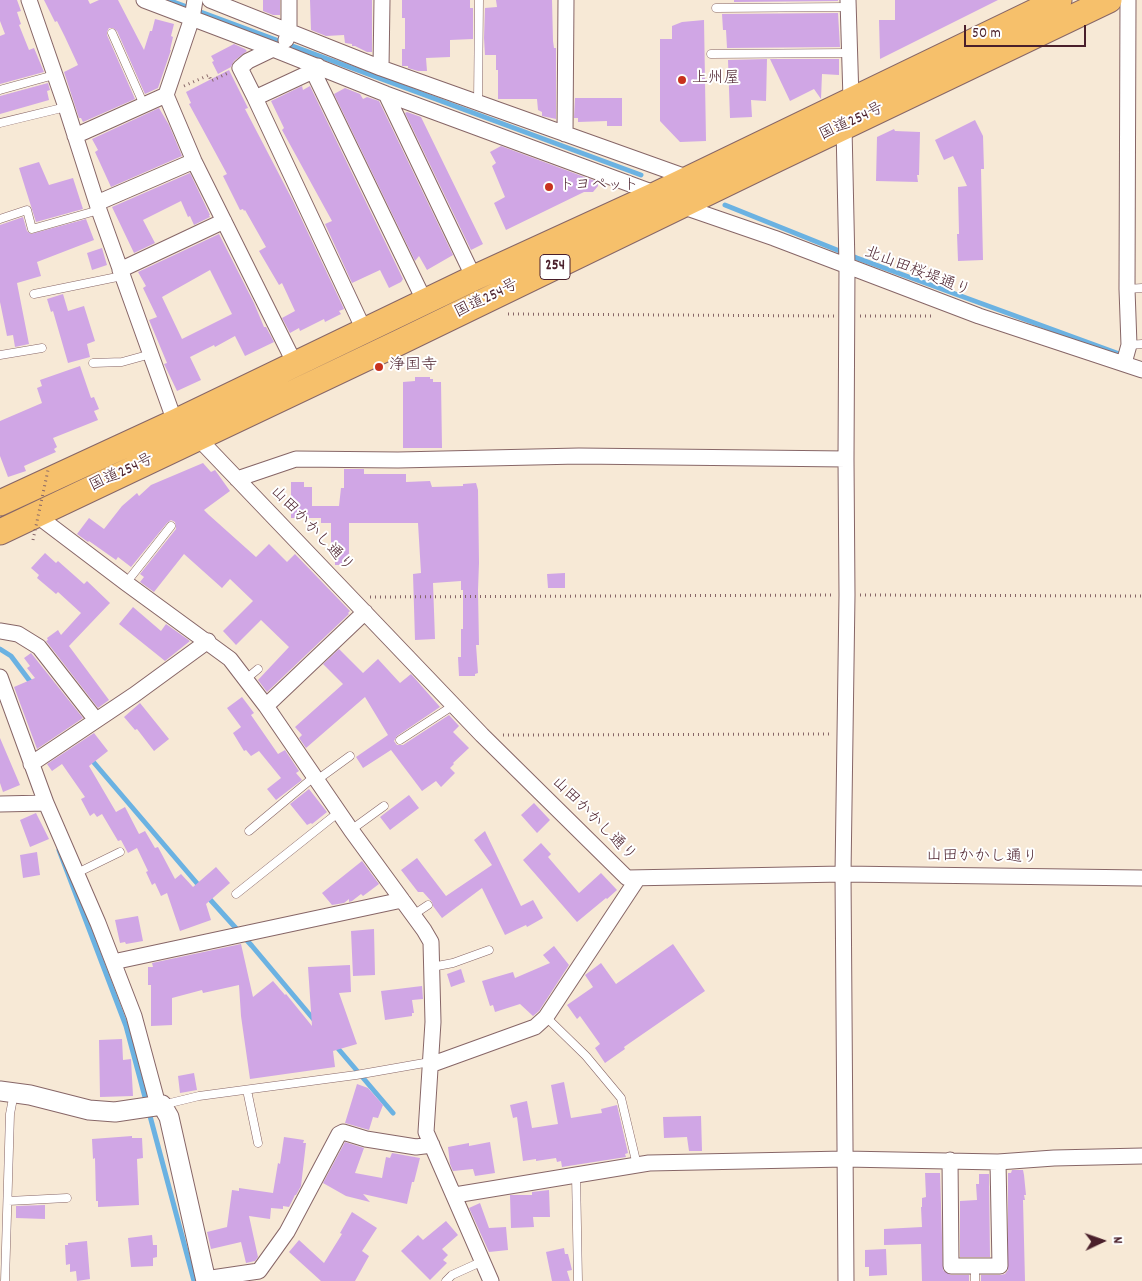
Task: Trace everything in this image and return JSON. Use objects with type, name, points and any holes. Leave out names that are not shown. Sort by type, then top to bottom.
[{"type":"highway","name":"国道254号","points":[[0,503],[176,422],[474,278],[657,194],[1059,0]]},
{"type":"highway","name":"国道254号","points":[[0,532],[1109,0]]},
{"type":"street","points":[[28,0],[121,273],[176,422]]},
{"type":"street","points":[[144,0],[194,9],[283,44],[381,68],[689,178]]},
{"type":"street","points":[[210,0],[283,44],[315,68],[657,194]]},
{"type":"street","points":[[283,44],[289,0]]},
{"type":"street","points":[[381,68],[382,0]]},
{"type":"street","points":[[565,134],[566,0]]},
{"type":"street","points":[[1124,363],[1135,344],[1128,0]]},
{"type":"street","points":[[848,4],[851,99]]},
{"type":"street","points":[[194,9],[169,88],[194,161],[295,364]]},
{"type":"street","points":[[283,44],[248,60],[240,68],[365,332]]},
{"type":"street","points":[[255,98],[315,68]]},
{"type":"street","points":[[315,68],[426,302]]},
{"type":"street","points":[[75,136],[144,105],[169,88]]},
{"type":"street","points":[[386,94],[474,278]]},
{"type":"street","points":[[844,127],[847,266],[847,595],[843,874],[846,1281]]},
{"type":"street","points":[[98,207],[194,161]]},
{"type":"street","name":"北山田桜堤通り","points":[[681,206],[774,238],[980,316],[1142,370]]},
{"type":"street","points":[[121,273],[224,221]]},
{"type":"street","name":"山田かかし通り","points":[[198,438],[482,735],[627,878],[843,874],[1142,878]]},
{"type":"street","points":[[237,479],[296,459],[398,460],[579,456],[846,459]]},
{"type":"street","points":[[35,514],[230,659],[266,706],[351,830],[424,930],[430,942],[432,967],[432,1022],[426,1132],[492,1281]]},
{"type":"street","points":[[266,706],[365,612]]},
{"type":"street","points":[[0,630],[18,634],[38,647],[96,720]]},
{"type":"street","points":[[31,764],[134,695],[208,641]]},
{"type":"street","points":[[2,685],[46,803],[114,962],[134,1016],[160,1105],[169,1117],[205,1280],[258,1271],[288,1232],[339,1134],[343,1132],[366,1139],[416,1147],[432,1145]]},
{"type":"street","points":[[0,804],[46,803]]},
{"type":"street","points":[[430,1064],[535,1027],[546,1017],[638,878]]},
{"type":"street","points":[[114,962],[402,900]]},
{"type":"street","points":[[7,1092],[30,1095],[89,1110],[115,1112],[160,1105]]},
{"type":"street","points":[[455,1195],[649,1163],[845,1159],[998,1162],[1054,1158],[1142,1156]]},
{"type":"street","points":[[950,1160],[951,1266],[975,1274],[1000,1266],[998,1162]]},
{"type":"lane","points":[[478,103],[479,0]]},
{"type":"lane","points":[[716,8],[848,4]]},
{"type":"lane","points":[[112,33],[144,105]]},
{"type":"lane","points":[[711,54],[850,53]]},
{"type":"lane","points":[[0,90],[54,75]]},
{"type":"lane","points":[[0,123],[66,107]]},
{"type":"lane","points":[[0,219],[27,210],[32,229],[98,207]]},
{"type":"lane","points":[[34,294],[121,273]]},
{"type":"lane","points":[[0,355],[42,348]]},
{"type":"lane","points":[[93,363],[122,362],[151,354]]},
{"type":"lane","points":[[126,583],[170,526]]},
{"type":"lane","points":[[246,679],[258,669]]},
{"type":"lane","points":[[400,740],[454,705]]},
{"type":"lane","points":[[248,831],[316,778],[350,756]]},
{"type":"lane","points":[[351,830],[384,806]]},
{"type":"lane","points":[[236,894],[339,812]]},
{"type":"lane","points":[[76,874],[120,852]]},
{"type":"lane","points":[[413,915],[428,905]]},
{"type":"lane","points":[[432,967],[453,963],[489,950]]},
{"type":"lane","points":[[546,1017],[586,1056],[621,1098],[637,1165]]},
{"type":"lane","points":[[160,1105],[199,1096],[430,1064]]},
{"type":"lane","points":[[247,1090],[258,1143]]},
{"type":"lane","points":[[5,1281],[10,1114],[7,1092]]},
{"type":"lane","points":[[576,1174],[578,1281]]},
{"type":"lane","points":[[8,1201],[67,1198]]},
{"type":"lane","points":[[446,1281],[452,1275],[483,1261]]},
{"type":"path","points":[[169,88],[185,86],[209,75],[211,80],[240,68]]},
{"type":"path","points":[[507,314],[941,316]]},
{"type":"path","points":[[33,540],[48,470]]},
{"type":"path","points":[[350,597],[1142,596]]},
{"type":"path","points":[[482,735],[845,734]]},
{"type":"building","points":[[0,0],[17,0],[21,11],[17,12],[21,24],[19,25],[29,50],[34,48],[44,72],[0,84],[0,36],[5,34],[0,21]]},
{"type":"building","points":[[44,0],[88,0],[90,4],[99,0],[118,0],[144,50],[155,19],[174,24],[171,36],[173,37],[171,50],[158,88],[145,94],[117,31],[109,28],[107,35],[135,99],[83,122],[79,118],[64,72],[78,65],[57,21],[55,22]]},
{"type":"building","points":[[263,0],[280,0],[280,15],[273,15],[263,11]]},
{"type":"building","points":[[310,0],[372,0],[372,52],[367,52],[352,46],[352,44],[345,43],[344,35],[326,36],[311,30]]},
{"type":"building","points":[[402,0],[470,0],[470,8],[473,8],[473,39],[450,40],[450,57],[426,58],[427,71],[418,71],[408,68],[408,66],[402,66],[402,49],[405,49],[405,18],[402,18]]},
{"type":"building","points":[[496,0],[552,0],[553,41],[554,48],[556,48],[556,119],[542,116],[542,112],[538,110],[537,99],[498,99],[496,55],[485,55],[484,38],[485,8],[497,7]]},
{"type":"building","points":[[734,0],[838,0],[838,1],[734,2]]},
{"type":"building","points":[[895,0],[998,0],[880,59],[879,20],[895,20]]},
{"type":"building","points":[[838,13],[840,47],[727,48],[726,30],[723,30],[722,14]]},
{"type":"building","name":"上州屋","points":[[704,20],[706,141],[680,142],[660,121],[660,39],[672,39],[672,26],[682,22]]},
{"type":"building","points":[[234,44],[247,51],[234,61],[231,67],[218,74],[211,56]]},
{"type":"building","points":[[767,59],[766,101],[751,100],[752,117],[730,118],[728,60]]},
{"type":"building","points":[[770,59],[839,59],[839,75],[822,74],[821,99],[814,89],[790,101]]},
{"type":"building","points":[[229,70],[248,108],[245,109],[293,201],[344,309],[339,311],[341,314],[325,322],[324,319],[300,331],[299,328],[290,333],[282,318],[295,311],[282,283],[279,285],[259,251],[266,247],[245,210],[240,210],[223,176],[227,174],[189,104],[191,103],[186,92]]},
{"type":"building","points":[[48,83],[50,90],[47,91],[49,100],[0,114],[0,96]]},
{"type":"building","points":[[302,86],[303,90],[310,86],[403,279],[389,288],[380,270],[352,283],[325,224],[332,221],[282,130],[284,128],[271,101]]},
{"type":"building","points":[[345,88],[360,94],[363,99],[367,97],[379,101],[453,255],[427,270],[419,256],[415,261],[334,94]]},
{"type":"building","points":[[575,98],[622,98],[622,126],[607,126],[607,121],[578,122],[578,118],[574,118]]},
{"type":"building","points":[[159,108],[169,125],[182,156],[111,187],[95,152],[98,150],[92,139]]},
{"type":"building","points":[[405,113],[421,117],[483,244],[471,250]]},
{"type":"building","points":[[975,120],[983,136],[984,169],[981,169],[983,260],[958,261],[958,187],[967,186],[953,156],[944,160],[935,140]]},
{"type":"building","points":[[894,129],[895,131],[920,132],[918,182],[876,181],[877,137]]},
{"type":"building","name":"トヨペット","points":[[501,146],[598,182],[598,186],[593,192],[584,192],[506,230],[494,203],[505,197],[492,166],[496,163],[490,152]]},
{"type":"building","points":[[39,162],[49,185],[73,178],[83,209],[36,222],[19,168]]},
{"type":"building","points":[[190,173],[210,217],[194,225],[181,201],[143,220],[155,243],[134,253],[112,207]]},
{"type":"building","points":[[23,217],[27,231],[31,234],[86,219],[94,240],[37,262],[41,276],[17,283],[29,344],[15,347],[13,335],[7,336],[0,302],[0,225]]},
{"type":"building","points":[[219,234],[264,327],[266,327],[274,342],[245,356],[235,336],[215,347],[214,345],[190,357],[201,380],[177,391],[164,364],[167,363],[149,320],[157,317],[143,288],[146,286],[138,272]],"holes":[[[210,270],[232,314],[182,339],[162,297]]]},
{"type":"building","points":[[102,248],[107,265],[92,270],[87,253]]},
{"type":"building","points":[[63,294],[68,311],[84,306],[95,341],[87,344],[90,357],[68,363],[53,311],[51,312],[47,299]]},
{"type":"building","points":[[80,366],[91,398],[94,397],[99,409],[94,411],[98,420],[53,438],[57,447],[54,449],[56,452],[24,466],[26,471],[8,477],[0,456],[0,421],[42,403],[37,388],[42,386],[40,380]]},
{"type":"building","points":[[415,377],[430,377],[430,379],[433,379],[433,382],[441,382],[442,448],[403,448],[403,382],[415,381]]},
{"type":"building","points":[[203,463],[211,472],[215,470],[230,491],[204,510],[256,557],[269,544],[287,562],[295,554],[350,611],[267,692],[258,680],[289,647],[261,620],[236,645],[223,631],[253,601],[230,579],[222,588],[184,554],[154,592],[140,582],[144,577],[140,574],[176,529],[175,522],[171,520],[167,523],[131,567],[118,557],[116,560],[77,534],[89,518],[104,529],[122,506],[137,493],[139,496],[151,485]]},
{"type":"building","points":[[344,469],[364,469],[364,474],[406,474],[406,482],[430,481],[432,487],[463,486],[463,484],[476,483],[478,490],[479,645],[476,645],[478,673],[475,676],[459,676],[458,657],[461,657],[461,629],[463,629],[463,590],[461,590],[461,581],[433,583],[435,639],[415,640],[413,574],[421,573],[418,523],[349,523],[349,565],[335,565],[335,552],[331,552],[331,523],[321,523],[321,518],[291,518],[291,482],[304,482],[304,487],[312,487],[312,506],[339,506],[341,488],[344,488]]},
{"type":"building","points":[[45,553],[56,563],[58,561],[84,584],[87,581],[110,603],[69,646],[109,700],[98,708],[46,641],[48,640],[47,638],[58,630],[61,635],[81,613],[58,592],[56,594],[37,578],[39,575],[31,568]]},
{"type":"building","points":[[565,573],[565,588],[548,588],[547,574]]},
{"type":"building","points":[[133,607],[161,631],[166,624],[190,641],[165,661],[119,624]]},
{"type":"building","points":[[339,649],[363,673],[378,659],[400,683],[411,674],[440,707],[397,736],[394,741],[397,745],[403,745],[449,715],[459,726],[453,732],[469,748],[453,763],[450,768],[455,773],[441,787],[436,781],[422,791],[391,750],[363,768],[356,757],[388,735],[365,697],[306,748],[299,738],[302,735],[295,727],[343,684],[323,664]]},
{"type":"building","points":[[31,653],[83,718],[37,749],[14,687],[35,678],[27,668],[30,666],[24,658]]},
{"type":"building","points":[[242,697],[254,713],[251,715],[278,754],[285,750],[299,771],[296,773],[302,780],[276,800],[267,789],[281,778],[259,751],[251,756],[246,750],[244,751],[233,733],[241,727],[227,708]]},
{"type":"building","points":[[140,703],[169,739],[154,751],[137,729],[135,730],[124,717]]},
{"type":"building","points":[[94,733],[108,751],[89,766],[116,812],[125,807],[139,834],[145,831],[155,848],[158,847],[175,879],[181,874],[193,887],[216,867],[230,883],[206,904],[211,920],[180,931],[167,893],[161,896],[155,883],[152,885],[146,872],[148,871],[137,848],[128,853],[121,840],[118,841],[102,814],[97,817],[94,813],[90,816],[81,799],[85,797],[62,764],[52,771],[47,764]]},
{"type":"building","points":[[0,738],[20,785],[3,792],[0,783]]},
{"type":"building","points":[[309,789],[327,812],[312,824],[307,825],[290,804]]},
{"type":"building","points":[[409,795],[419,808],[390,830],[380,817]]},
{"type":"building","points":[[534,803],[550,820],[537,833],[521,815]]},
{"type":"building","points":[[36,813],[49,839],[30,847],[20,820]]},
{"type":"building","points":[[485,831],[521,906],[533,900],[543,918],[527,927],[526,925],[505,935],[482,888],[442,918],[432,902],[423,892],[418,892],[401,870],[417,858],[446,896],[492,865],[474,840]]},
{"type":"building","points":[[541,843],[551,854],[548,857],[579,893],[601,873],[617,890],[577,922],[523,860]]},
{"type":"building","points":[[37,852],[40,875],[23,878],[20,855]]},
{"type":"building","points":[[362,861],[379,884],[363,896],[361,894],[352,901],[349,902],[349,899],[344,903],[332,905],[322,893]]},
{"type":"building","points":[[138,916],[143,941],[126,944],[125,942],[120,943],[115,920]]},
{"type":"building","points":[[374,929],[375,975],[353,976],[351,931]]},
{"type":"building","points":[[241,944],[253,997],[273,981],[312,1026],[308,967],[350,965],[351,992],[339,993],[357,1044],[333,1051],[335,1067],[250,1079],[241,1016],[239,985],[203,993],[202,990],[172,998],[172,1025],[151,1026],[151,985],[148,985],[148,967],[153,967],[152,963]]},
{"type":"building","points":[[673,944],[705,991],[624,1047],[625,1049],[605,1063],[595,1048],[600,1044],[580,1016],[577,1019],[567,1005],[593,987],[585,975],[601,963],[616,984]]},
{"type":"building","points":[[554,946],[569,965],[539,1011],[533,1016],[520,1004],[495,1012],[493,1005],[490,1006],[482,981],[513,972],[515,978],[550,963],[543,955]]},
{"type":"building","points":[[461,969],[465,982],[451,987],[447,974]]},
{"type":"building","points":[[422,986],[423,999],[412,1000],[414,1013],[412,1013],[412,1016],[385,1020],[381,991]]},
{"type":"building","points":[[122,1039],[123,1060],[131,1059],[133,1096],[100,1097],[99,1040]]},
{"type":"building","points":[[194,1073],[197,1090],[180,1093],[178,1076]]},
{"type":"building","points":[[564,1082],[571,1118],[602,1113],[601,1109],[617,1105],[628,1153],[625,1154],[626,1157],[562,1167],[561,1161],[557,1162],[556,1158],[523,1161],[517,1117],[513,1118],[510,1105],[527,1101],[532,1128],[558,1124],[551,1085]]},
{"type":"building","points":[[357,1084],[368,1088],[383,1105],[378,1118],[373,1117],[369,1130],[345,1123]]},
{"type":"building","points":[[701,1116],[702,1151],[689,1151],[687,1137],[664,1138],[663,1117]]},
{"type":"building","points":[[132,1136],[132,1138],[142,1138],[143,1158],[137,1159],[139,1205],[98,1207],[92,1139]]},
{"type":"building","points":[[284,1137],[304,1140],[303,1143],[306,1143],[301,1186],[289,1207],[283,1206],[283,1209],[271,1208],[270,1219],[249,1216],[258,1257],[255,1261],[246,1263],[241,1242],[211,1249],[207,1232],[227,1227],[232,1190],[239,1191],[239,1188],[273,1193]]},
{"type":"building","points":[[345,1142],[364,1148],[355,1173],[382,1178],[386,1157],[390,1158],[392,1153],[420,1158],[407,1204],[363,1194],[370,1202],[346,1196],[323,1183]]},
{"type":"building","points":[[490,1142],[495,1173],[475,1176],[473,1169],[453,1171],[450,1164],[448,1147]]},
{"type":"building","points":[[1012,1170],[1023,1170],[1024,1175],[1026,1195],[1024,1195],[1025,1200],[1023,1200],[1025,1281],[981,1281],[981,1275],[1000,1275],[1005,1274],[1008,1270],[1008,1173],[1011,1173]]},
{"type":"building","points":[[925,1173],[940,1173],[943,1270],[951,1275],[969,1275],[969,1281],[922,1281],[921,1244],[884,1245],[884,1229],[922,1227],[922,1198],[926,1197]]},
{"type":"building","points":[[979,1174],[989,1174],[990,1257],[960,1257],[960,1201],[977,1200],[976,1184],[979,1184]]},
{"type":"building","points":[[549,1190],[550,1217],[533,1217],[534,1227],[511,1228],[510,1195],[532,1195],[532,1192]]},
{"type":"building","points":[[480,1203],[489,1228],[506,1227],[508,1250],[489,1252],[469,1208]]},
{"type":"building","points":[[45,1205],[45,1219],[16,1218],[16,1206]]},
{"type":"building","points":[[352,1212],[377,1228],[362,1251],[369,1256],[355,1281],[321,1281],[289,1252],[299,1240],[324,1263],[342,1234],[340,1233]]},
{"type":"building","points":[[446,1221],[458,1235],[442,1249],[448,1255],[443,1260],[447,1263],[430,1280],[401,1251],[418,1235],[423,1240]]},
{"type":"building","points":[[152,1235],[153,1245],[157,1245],[157,1257],[153,1258],[153,1266],[131,1267],[128,1238]]},
{"type":"building","points":[[87,1241],[90,1279],[77,1281],[76,1271],[70,1272],[70,1264],[66,1265],[65,1245]]},
{"type":"building","points":[[564,1248],[565,1254],[568,1254],[572,1270],[567,1271],[570,1281],[552,1281],[546,1252]]},
{"type":"building","points":[[886,1249],[887,1275],[869,1276],[869,1267],[865,1267],[865,1250]]},
{"type":"waterway","points":[[168,0],[641,175]]},
{"type":"waterway","points":[[725,205],[857,258],[1125,356]]},
{"type":"waterway","points":[[0,649],[11,656],[32,684]]},
{"type":"waterway","points":[[90,758],[201,888]]},
{"type":"waterway","points":[[59,850],[126,1026],[194,1281]]},
{"type":"waterway","points":[[206,895],[315,1021]]},
{"type":"waterway","points":[[335,1045],[393,1113]]},
{"type":"place","name":"上州屋","points":[[682,80]]},
{"type":"place","name":"トヨペット","points":[[549,187]]},
{"type":"place","name":"浄国寺","points":[[379,367]]}]
